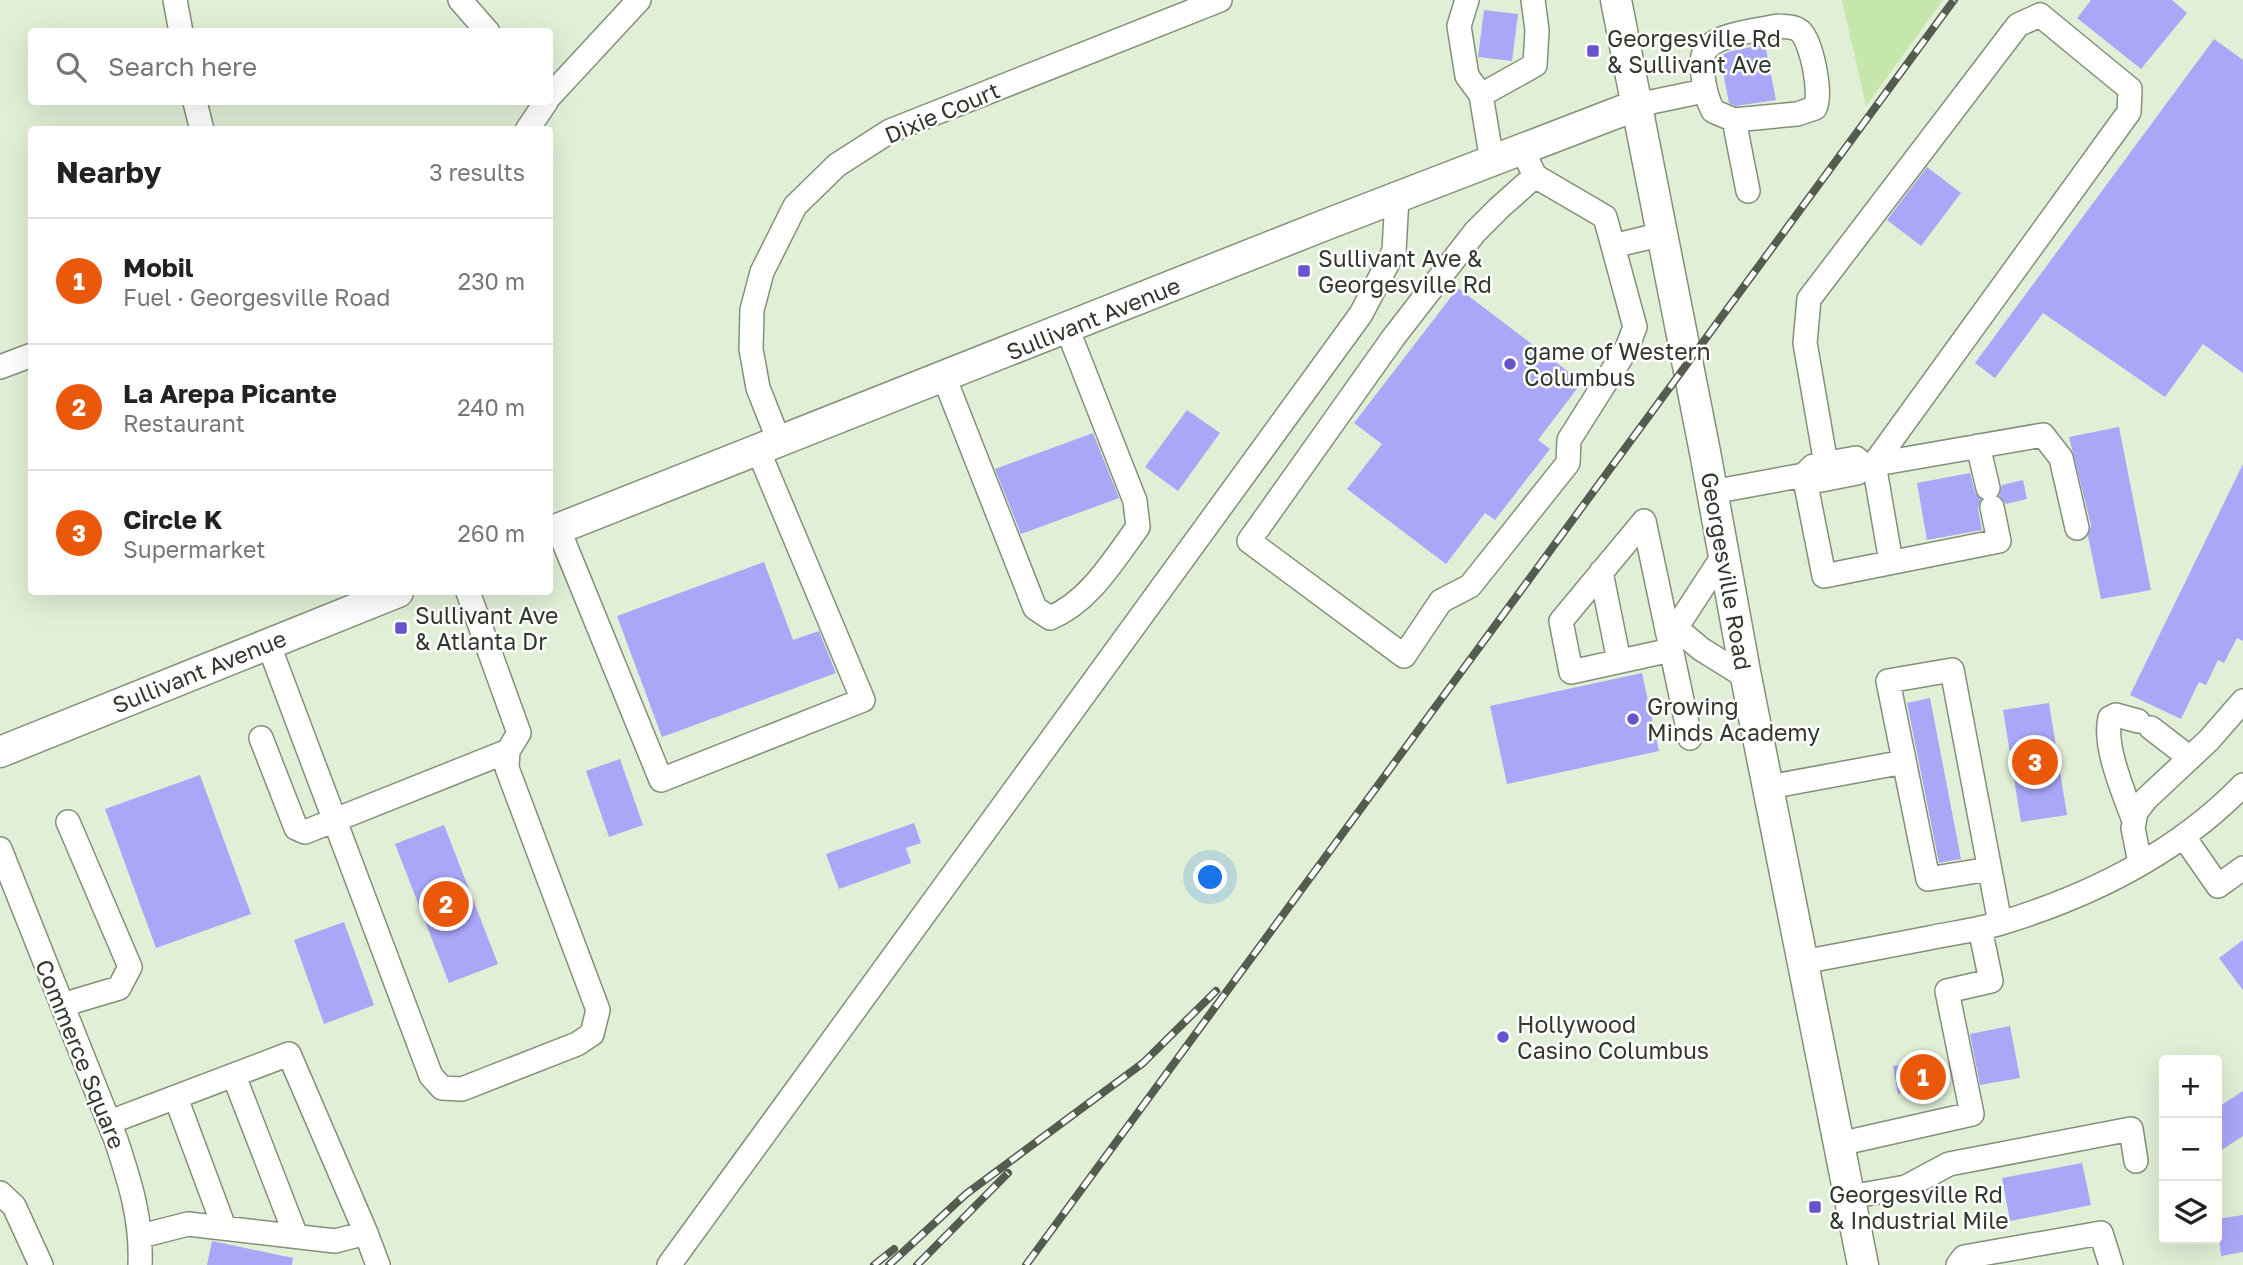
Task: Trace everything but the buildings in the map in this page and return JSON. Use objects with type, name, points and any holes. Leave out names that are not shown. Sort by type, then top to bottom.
[{"type":"main road","name":"Georgesville Road","points":[[1616,0],[1746,677],[1863,1265]]},
{"type":"main road","name":"Sullivant Avenue","points":[[554,530],[1397,197],[1637,106]]},
{"type":"main road","name":"Sullivant Avenue","points":[[0,752],[268,643],[368,597]]},
{"type":"street","points":[[175,0],[180,28]]},
{"type":"street","points":[[460,0],[484,28]]},
{"type":"street","points":[[553,89],[639,0]]},
{"type":"street","name":"Dixie Court","points":[[554,530],[662,780],[863,700],[769,445],[751,349],[752,310],[762,272],[795,206],[838,164],[890,131],[1220,0]]},
{"type":"street","points":[[1467,0],[1459,26],[1467,76],[1481,96],[1492,161]]},
{"type":"street","points":[[1481,96],[1535,65],[1537,30],[1534,0]]},
{"type":"street","points":[[1804,475],[1816,481],[1857,473],[1869,465],[2129,112],[2130,89],[2040,15],[2018,25],[1809,299],[1805,342],[1826,464]]},
{"type":"street","points":[[1778,26],[1795,28],[1807,41],[1819,90],[1819,101],[1815,108],[1797,114],[1734,120],[1713,111],[1704,91],[1702,65],[1704,53],[1711,44],[1723,38],[1778,26]]},
{"type":"street","points":[[1637,106],[1704,91]]},
{"type":"street","points":[[196,105],[201,126]]},
{"type":"street","points":[[529,126],[542,105]]},
{"type":"street","points":[[1734,120],[1748,191]]},
{"type":"street","points":[[1522,149],[1535,176],[1605,216],[1635,327],[1626,348],[1569,440],[1569,463],[1470,586],[1441,601],[1404,656],[1249,541],[1394,338],[1475,232],[1535,176]]},
{"type":"street","points":[[670,1265],[1361,314],[1394,251],[1397,197]]},
{"type":"street","points":[[1613,246],[1662,234]]},
{"type":"street","points":[[944,377],[1035,608],[1050,618],[1068,611],[1104,574],[1138,527],[1135,501],[1067,328]]},
{"type":"street","points":[[0,367],[28,356]]},
{"type":"street","points":[[1712,492],[1804,475],[1813,466],[1856,458],[1869,465],[2043,435],[2061,458],[2077,528]]},
{"type":"street","points":[[1804,475],[1824,576],[1999,541],[1978,446]]},
{"type":"street","points":[[1869,465],[1891,562]]},
{"type":"street","points":[[1690,738],[1672,637],[1644,520],[1561,621],[1571,672],[1619,661],[1672,637],[1723,556]]},
{"type":"street","points":[[1601,572],[1619,661]]},
{"type":"street","points":[[268,643],[431,1076],[442,1088],[462,1089],[577,1044],[592,1034],[598,1010],[507,768],[508,751],[519,733],[469,595]]},
{"type":"street","points":[[1672,637],[1701,649],[1746,677]]},
{"type":"street","points":[[1839,1144],[1972,1114],[1947,991],[1991,981],[1990,869],[1952,670],[1888,681],[1928,879],[1990,869]]},
{"type":"street","points":[[2140,863],[2133,828],[2136,812],[2243,701]]},
{"type":"street","points":[[2134,821],[2117,773],[2108,728],[2110,718],[2116,715],[2145,724],[2190,758]]},
{"type":"street","points":[[261,738],[296,828],[305,832],[508,751]]},
{"type":"street","points":[[1769,787],[1904,762]]},
{"type":"street","points":[[1803,961],[1990,925],[2057,904],[2140,863],[2184,837],[2225,804],[2243,785]]},
{"type":"street","points":[[62,1005],[118,988],[130,967],[68,822]]},
{"type":"street","points":[[2184,837],[2218,887],[2243,868]]},
{"type":"street","name":"Commerce Square","points":[[0,849],[110,1122],[130,1183],[141,1236],[140,1265]]},
{"type":"street","points":[[110,1122],[289,1054],[378,1265]]},
{"type":"street","points":[[234,1076],[296,1236]]},
{"type":"street","points":[[176,1098],[224,1227]]},
{"type":"street","points":[[1850,1197],[1906,1187],[1949,1164],[2131,1129],[2136,1161]]},
{"type":"street","points":[[0,1193],[14,1206],[41,1265]]},
{"type":"street","points":[[141,1236],[188,1224],[335,1241],[366,1233]]},
{"type":"street","points":[[1958,1265],[1964,1258],[2101,1233],[2111,1265]]},
{"type":"green space","points":[[1842,0],[1943,0],[1866,106]]},
{"type":"railway","points":[[1026,1265],[1954,0]]},
{"type":"railway","points":[[889,1265],[966,1194],[1143,1063],[1216,991]]},
{"type":"railway","points":[[917,1265],[1008,1173]]},
{"type":"railway","points":[[874,1265],[894,1249]]},
{"type":"place","name":"Georgesville Rd & Sullivant Ave","points":[[1593,51]]},
{"type":"place","name":"Sullivant Ave & Georgesville Rd","points":[[1304,271]]},
{"type":"place","name":"game of Western Columbus","points":[[1510,364]]},
{"type":"place","name":"Sullivant Ave & Atlanta Dr","points":[[401,628]]},
{"type":"place","name":"Growing Minds Academy","points":[[1633,719]]},
{"type":"place","name":"Circle K","points":[[2035,762]]},
{"type":"place","name":"La Arepa Picante","points":[[446,904]]},
{"type":"place","name":"Hollywood Casino Columbus","points":[[1503,1037]]},
{"type":"place","name":"Mobil","points":[[1923,1077]]},
{"type":"place","name":"Georgesville Rd & Industrial Mile","points":[[1815,1207]]}]
